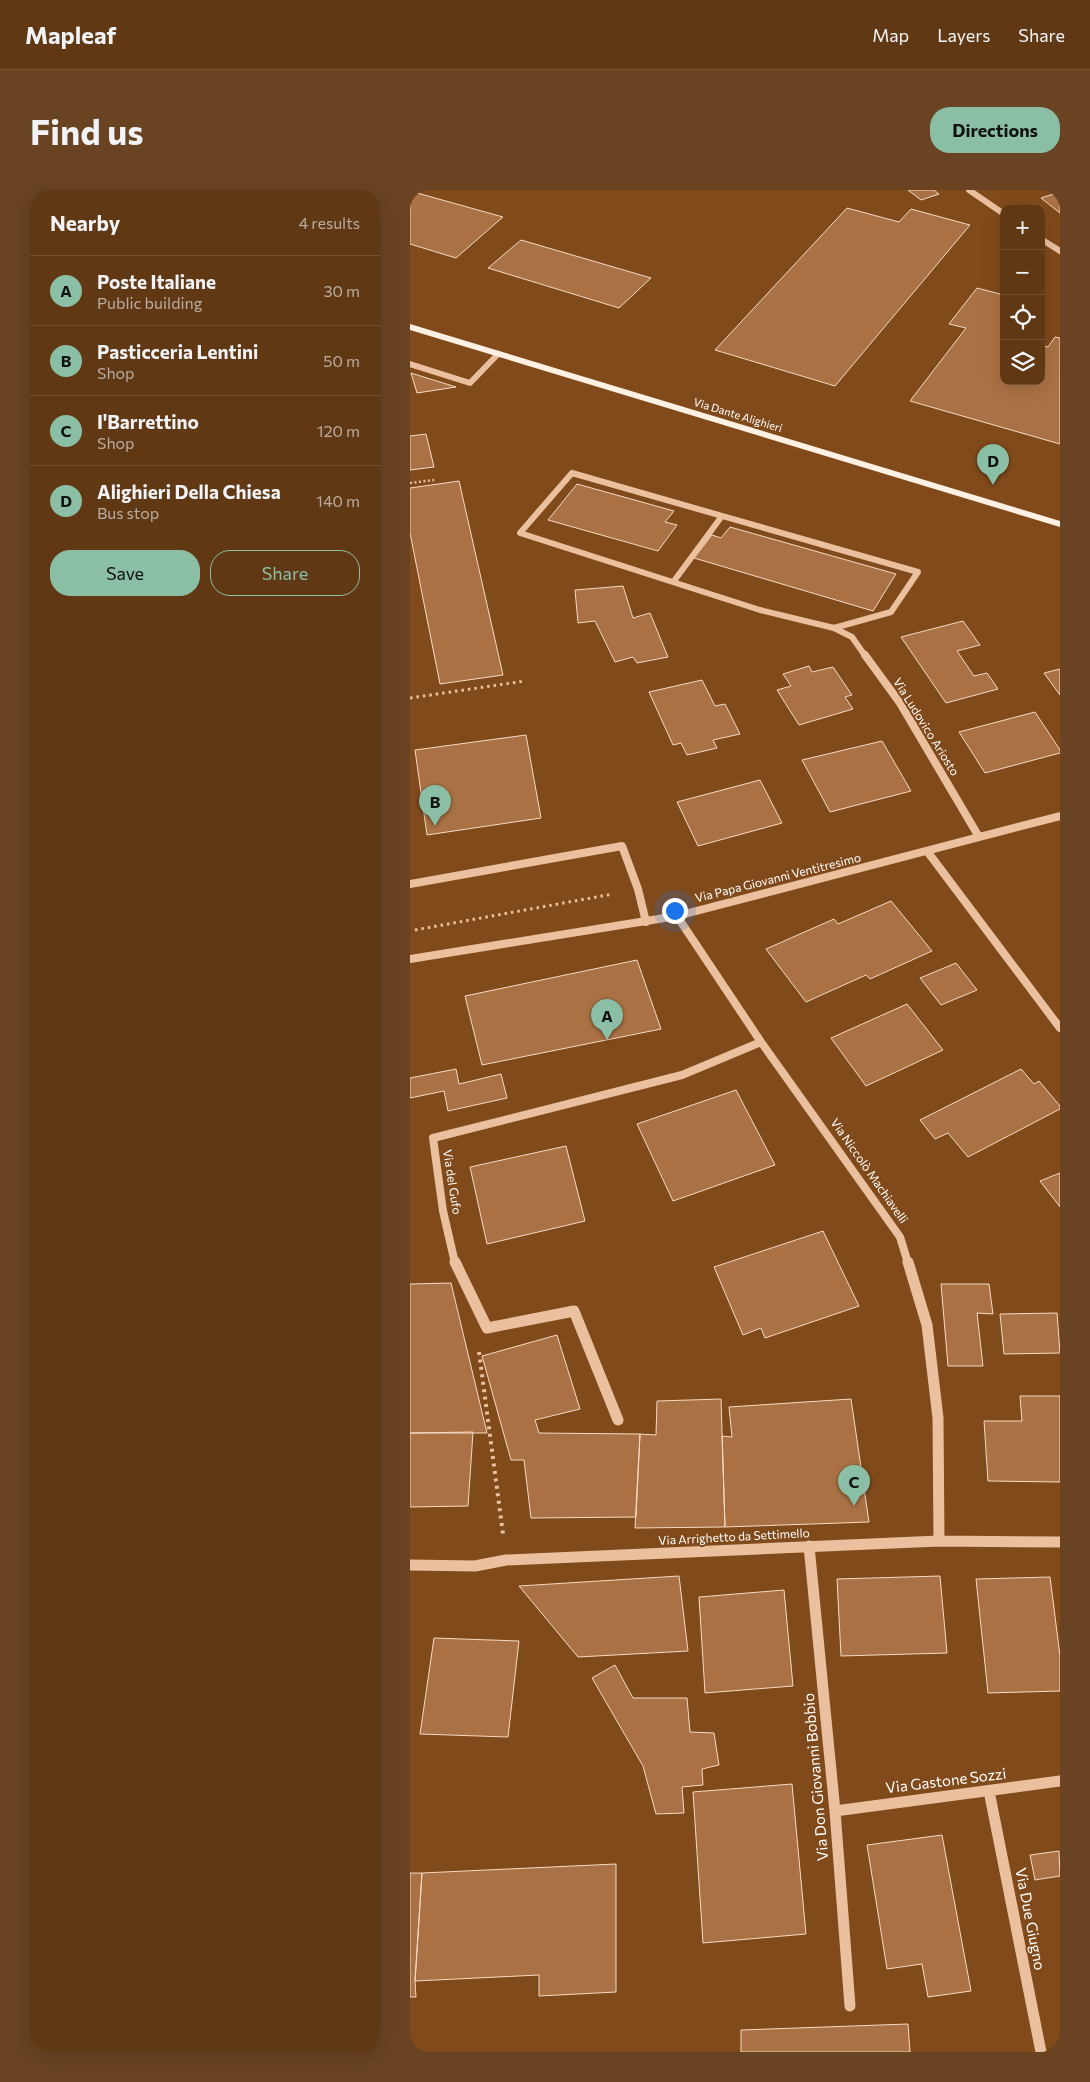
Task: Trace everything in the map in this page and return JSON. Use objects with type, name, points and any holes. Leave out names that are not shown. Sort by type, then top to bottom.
[{"type":"main road","name":"Via Dante Alighieri","points":[[410,327],[1060,524]]},
{"type":"street","points":[[969,190],[1000,211]]},
{"type":"street","points":[[1045,242],[1060,252]]},
{"type":"street","points":[[410,364],[470,383],[498,354]]},
{"type":"street","name":"Via Ludovico Ariosto","points":[[722,516],[572,473],[520,534],[674,580],[760,610],[834,628],[852,637],[900,703],[979,837]]},
{"type":"street","points":[[674,580],[722,516],[918,572],[891,612],[834,628]]},
{"type":"street","name":"Via Papa Giovanni Ventitresimo","points":[[410,959],[677,916],[1060,816]]},
{"type":"street","points":[[410,884],[622,846],[638,889],[646,922]]},
{"type":"street","points":[[927,851],[1060,1028]]},
{"type":"street","name":"Via Niccolò Machiavelli","points":[[677,916],[745,1015],[761,1042],[900,1237],[927,1325],[938,1418],[939,1541]]},
{"type":"street","name":"Via del Gufo","points":[[618,1420],[574,1311],[487,1328],[453,1258],[443,1211],[433,1138],[682,1076],[761,1042]]},
{"type":"street","name":"Via Arrighetto da Settimello","points":[[410,1565],[475,1566],[506,1560],[939,1541],[1060,1542]]},
{"type":"street","name":"Via Don Giovanni Bobbio","points":[[809,1546],[835,1811],[850,2006]]},
{"type":"street","name":"Via Gastone Sozzi","points":[[835,1811],[1060,1781]]},
{"type":"street","name":"Via Due Giugno","points":[[989,1791],[1041,2052]]},
{"type":"path","points":[[410,483],[434,480]]},
{"type":"path","points":[[410,698],[526,681]]},
{"type":"path","points":[[410,931],[638,889]]},
{"type":"path","points":[[479,1348],[506,1560]]},
{"type":"building","points":[[908,190],[934,190],[939,194],[921,200]]},
{"type":"building","points":[[410,191],[503,217],[456,258],[410,244]]},
{"type":"building","points":[[1060,192],[1060,213],[1041,198]]},
{"type":"building","points":[[847,208],[899,222],[911,209],[970,225],[835,386],[715,350]]},
{"type":"building","points":[[521,240],[651,278],[619,308],[488,268]]},
{"type":"building","points":[[977,288],[1000,294],[1000,385],[1045,385],[1045,346],[1048,347],[1055,337],[1060,338],[1060,444],[910,401],[966,328],[949,324]]},
{"type":"building","points":[[411,373],[456,387],[417,393]]},
{"type":"building","points":[[426,434],[434,467],[410,470],[410,436]]},
{"type":"building","points":[[459,481],[503,675],[440,684],[410,533],[410,488]]},
{"type":"building","points":[[577,484],[674,511],[665,522],[677,525],[658,551],[548,520]]},
{"type":"building","points":[[730,527],[896,574],[873,611],[694,558],[712,535],[721,538]]},
{"type":"building","points":[[623,586],[633,618],[650,613],[668,657],[637,663],[633,657],[615,662],[595,621],[578,623],[575,590]]},
{"type":"building","points":[[963,621],[980,645],[957,651],[974,676],[987,673],[998,689],[946,703],[901,637]]},
{"type":"building","points":[[809,666],[812,672],[833,667],[852,695],[845,697],[853,709],[799,725],[777,690],[791,686],[783,674]]},
{"type":"building","points":[[1060,669],[1060,695],[1044,673]]},
{"type":"building","points":[[702,680],[715,706],[725,704],[740,734],[713,740],[717,748],[687,755],[681,743],[673,745],[649,692]]},
{"type":"building","points":[[1035,712],[1060,750],[1060,753],[985,773],[959,732]]},
{"type":"building","points":[[526,735],[541,818],[427,835],[415,750]]},
{"type":"building","points":[[882,741],[911,791],[830,812],[802,760]]},
{"type":"building","points":[[760,780],[782,823],[698,846],[677,802]]},
{"type":"building","points":[[891,901],[932,951],[870,979],[866,975],[806,1002],[766,949],[834,919],[838,924]]},
{"type":"building","points":[[637,960],[661,1029],[482,1065],[465,996]]},
{"type":"building","points":[[956,963],[977,990],[941,1005],[920,978]]},
{"type":"building","points":[[907,1004],[943,1050],[866,1086],[831,1038]]},
{"type":"building","points":[[456,1069],[459,1084],[501,1074],[507,1098],[448,1111],[444,1091],[410,1098],[410,1078]]},
{"type":"building","points":[[1021,1069],[1034,1084],[1039,1081],[1060,1106],[1060,1109],[968,1157],[948,1133],[935,1139],[920,1120]]},
{"type":"building","points":[[736,1090],[775,1165],[673,1201],[637,1124]]},
{"type":"building","points":[[566,1146],[585,1221],[487,1244],[470,1167]]},
{"type":"building","points":[[1060,1173],[1060,1207],[1040,1181]]},
{"type":"building","points":[[823,1231],[859,1306],[765,1338],[761,1328],[743,1335],[714,1267]]},
{"type":"building","points":[[451,1283],[487,1433],[410,1433],[410,1284]]},
{"type":"building","points":[[941,1284],[989,1284],[993,1314],[977,1313],[983,1366],[948,1366]]},
{"type":"building","points":[[1057,1313],[1060,1353],[1004,1354],[1000,1314]]},
{"type":"building","points":[[557,1335],[580,1409],[535,1420],[539,1433],[640,1434],[636,1517],[531,1518],[524,1460],[511,1460],[482,1356]]},
{"type":"building","points":[[1020,1396],[1060,1396],[1060,1482],[988,1481],[984,1421],[1022,1421]]},
{"type":"building","points":[[721,1399],[725,1527],[635,1528],[640,1434],[656,1435],[657,1401]]},
{"type":"building","points":[[851,1399],[869,1522],[725,1527],[722,1436],[732,1437],[729,1407]]},
{"type":"building","points":[[473,1432],[468,1506],[410,1507],[410,1433]]},
{"type":"building","points":[[679,1576],[688,1651],[578,1657],[519,1586]]},
{"type":"building","points":[[940,1576],[947,1653],[841,1656],[837,1579]]},
{"type":"building","points":[[1050,1577],[1060,1656],[1060,1691],[988,1693],[976,1579]]},
{"type":"building","points":[[784,1590],[793,1686],[705,1693],[699,1597]]},
{"type":"building","points":[[434,1638],[519,1641],[508,1737],[420,1734]]},
{"type":"building","points":[[615,1665],[633,1698],[687,1698],[690,1732],[714,1733],[719,1765],[702,1769],[703,1785],[682,1787],[684,1813],[656,1814],[643,1766],[592,1678]]},
{"type":"building","points":[[792,1784],[806,1934],[703,1943],[693,1792]]},
{"type":"building","points":[[942,1835],[971,1991],[928,1997],[922,1964],[887,1969],[867,1845]]},
{"type":"building","points":[[1059,1851],[1060,1876],[1035,1880],[1030,1855]]},
{"type":"building","points":[[616,1864],[616,1992],[539,1996],[539,1975],[415,1981],[422,1873]]},
{"type":"building","points":[[410,1873],[422,1873],[415,1981],[416,1997],[410,1997]]},
{"type":"building","points":[[908,2024],[910,2052],[741,2052],[741,2030]]},
{"type":"place","name":"Alighieri Della Chiesa","points":[[993,485]]},
{"type":"place","name":"Pasticceria Lentini","points":[[435,826]]},
{"type":"place","name":"Poste Italiane","points":[[607,1040]]},
{"type":"place","name":"I'Barrettino","points":[[854,1506]]}]
